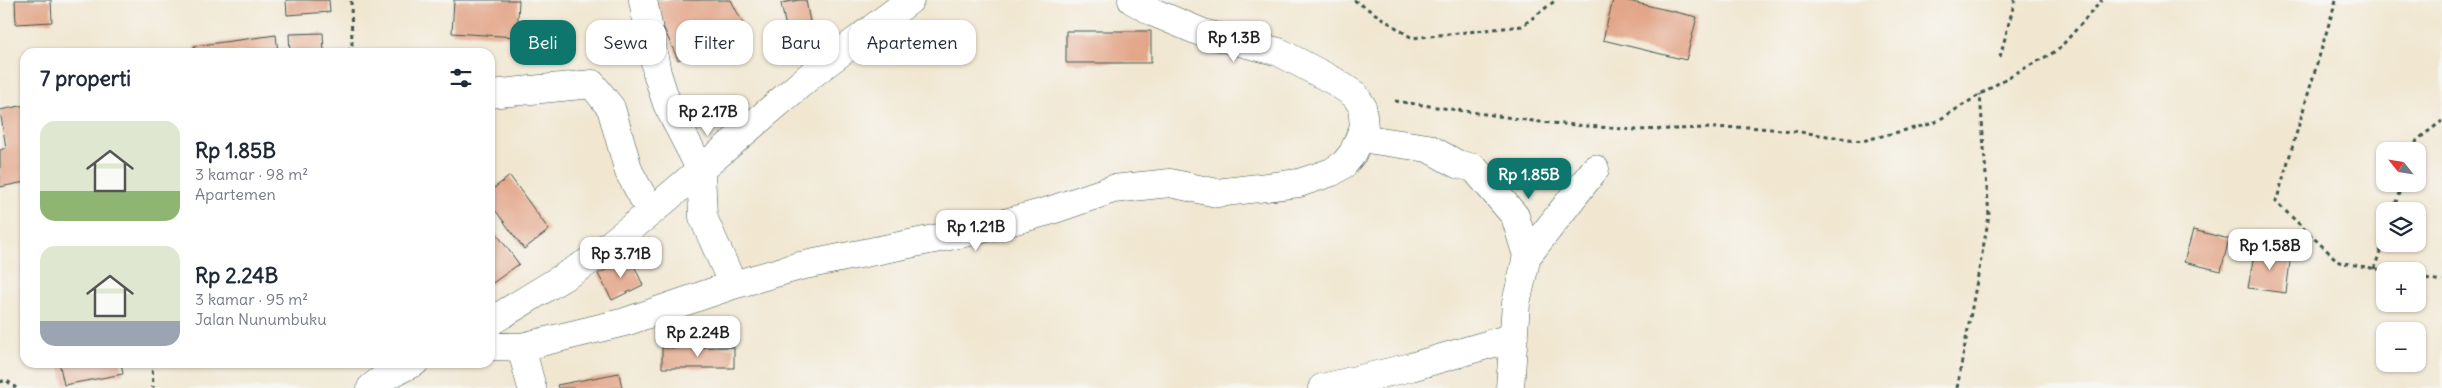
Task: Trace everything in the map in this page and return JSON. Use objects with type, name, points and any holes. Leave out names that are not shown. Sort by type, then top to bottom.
[{"type":"street","points":[[643,0],[657,73],[667,104],[700,170],[702,217],[733,285]]},
{"type":"street","points":[[495,319],[588,262],[651,212],[811,75],[910,0]]},
{"type":"street","points":[[495,346],[521,347],[625,322],[733,285],[800,266],[979,230],[1113,189],[1170,183],[1217,193],[1300,183],[1332,172],[1344,164],[1353,153],[1360,138],[1364,116],[1362,106],[1355,95],[1334,80],[1279,52],[1202,33],[1155,14],[1132,0]]},
{"type":"street","points":[[495,94],[592,84],[611,108],[629,172],[651,212]]},
{"type":"street","points":[[1360,138],[1428,148],[1456,164],[1474,168],[1515,216],[1527,256]]},
{"type":"street","points":[[1510,388],[1516,303],[1527,256],[1595,169]]},
{"type":"street","points":[[1322,388],[1411,366],[1514,337]]},
{"type":"street","points":[[521,347],[532,388]]},
{"type":"street","points":[[371,388],[386,376],[403,368]]},
{"type":"path","points":[[350,48],[352,45],[351,0]]},
{"type":"path","points":[[1354,0],[1412,38],[1522,26],[1556,0]]},
{"type":"path","points":[[2000,57],[2014,0]]},
{"type":"path","points":[[1355,95],[1540,122],[1635,130],[1748,127],[1793,130],[1862,141],[1934,123],[1980,94],[2058,50],[2102,0]]},
{"type":"path","points":[[2336,0],[2276,202],[2339,262],[2374,269],[2380,252]]},
{"type":"path","points":[[1957,388],[1989,216],[1980,94]]},
{"type":"path","points":[[2416,142],[2442,121]]},
{"type":"path","points":[[2426,278],[2442,281]]},
{"type":"path","points":[[152,368],[153,388]]},
{"type":"path","points":[[0,382],[6,380],[16,388]]},
{"type":"building","points":[[15,0],[51,0],[52,22],[16,24]]},
{"type":"building","points":[[286,0],[329,0],[330,12],[287,15]]},
{"type":"building","points":[[454,0],[519,0],[518,20],[510,20],[510,37],[452,33]]},
{"type":"building","points":[[656,0],[731,0],[741,20],[676,20],[676,56],[666,33],[666,20],[660,20],[652,2]]},
{"type":"building","points":[[806,0],[810,20],[784,20],[781,3]]},
{"type":"building","points":[[1613,0],[1624,0],[1697,17],[1686,60],[1603,40]]},
{"type":"building","points":[[1066,31],[1151,31],[1151,63],[1066,63]]},
{"type":"building","points":[[323,33],[324,48],[290,48],[289,34]]},
{"type":"building","points":[[276,35],[278,48],[194,48],[194,46]]},
{"type":"building","points":[[20,106],[20,183],[0,187],[0,150],[6,148],[0,110]]},
{"type":"building","points":[[510,176],[549,230],[524,249],[495,210],[495,187]]},
{"type":"building","points":[[2193,230],[2229,239],[2221,271],[2184,262]]},
{"type":"building","points":[[495,231],[519,264],[495,281]]},
{"type":"building","points":[[2255,249],[2291,254],[2286,293],[2248,288]]},
{"type":"building","points":[[630,257],[643,285],[612,300],[598,274]]},
{"type":"building","points":[[734,347],[734,368],[662,368],[662,348]]},
{"type":"building","points":[[60,368],[122,368],[123,374],[64,385]]},
{"type":"building","points":[[619,373],[622,388],[558,388],[557,385]]}]
